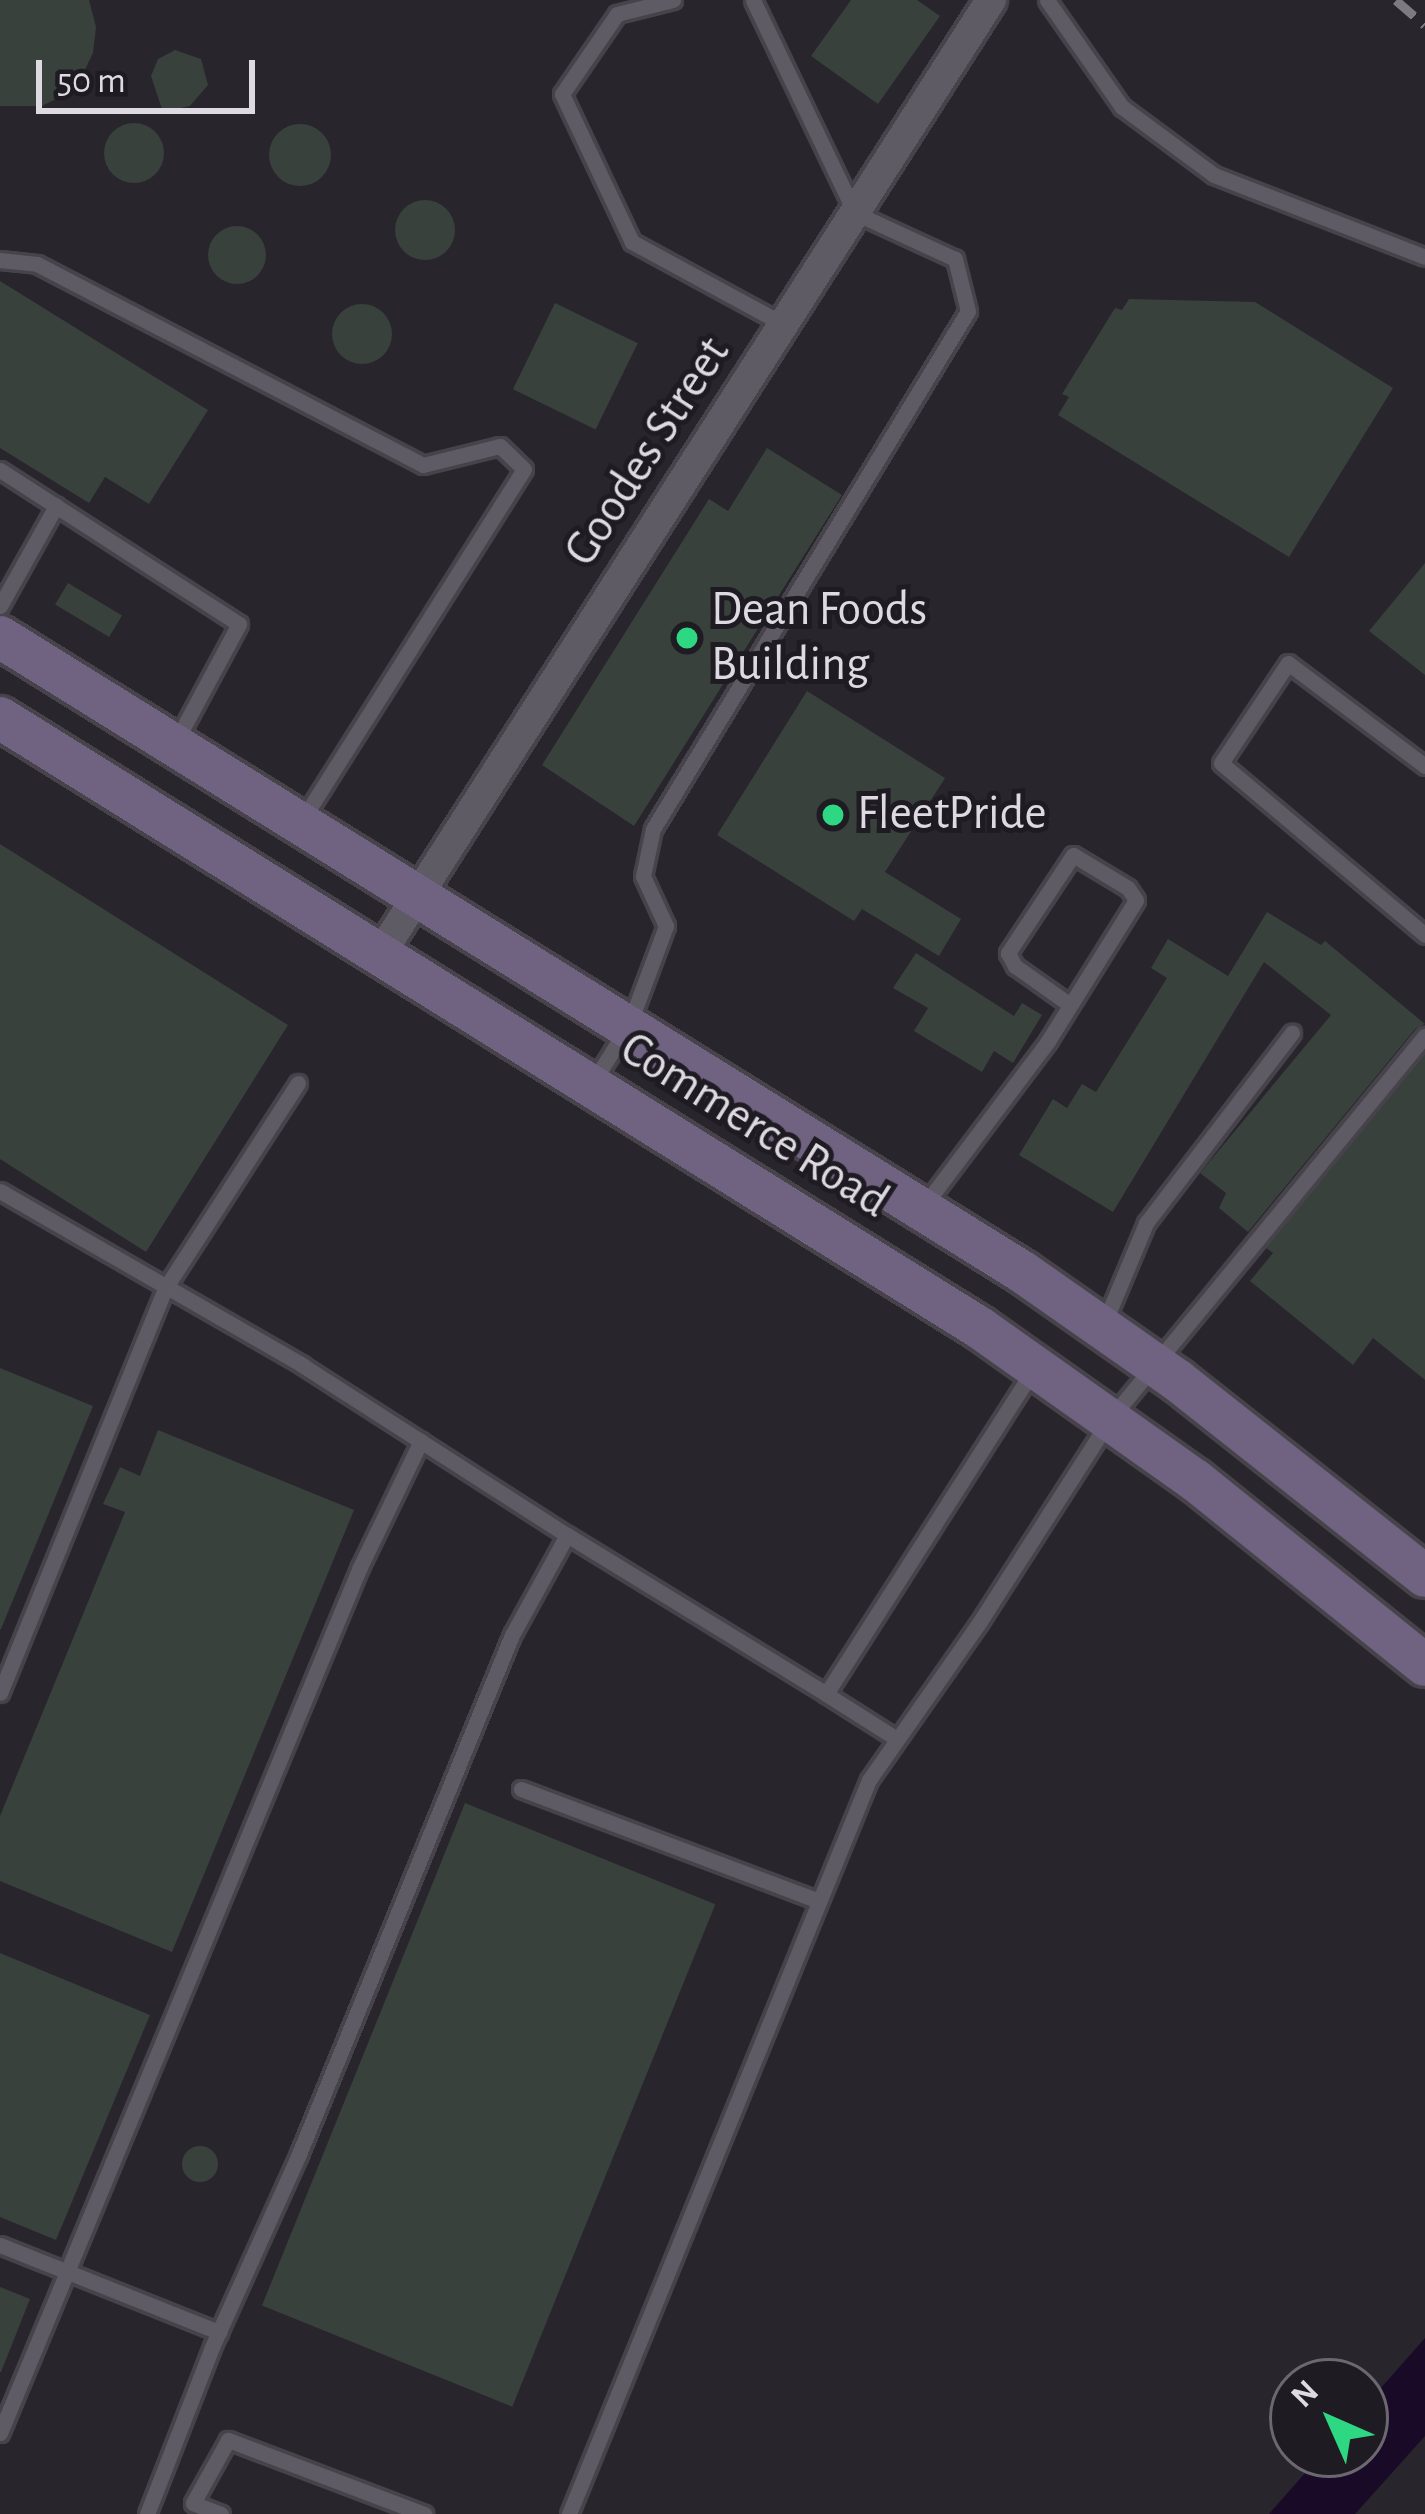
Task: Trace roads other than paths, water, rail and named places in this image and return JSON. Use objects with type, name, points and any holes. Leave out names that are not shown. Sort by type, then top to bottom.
[{"type":"main road","name":"Commerce Road","points":[[0,637],[629,1025],[1103,1327],[1425,1576]]},
{"type":"main road","name":"Commerce Road","points":[[0,718],[1036,1366],[1425,1665]]},
{"type":"street","name":"Goodes Street","points":[[380,953],[991,0]]},
{"type":"lane","points":[[673,0],[617,14],[562,94],[632,242],[783,324]]},
{"type":"lane","points":[[591,1084],[629,1025],[666,926],[643,876],[653,829],[968,311],[955,259],[854,213],[753,0]]},
{"type":"lane","points":[[1047,0],[1122,107],[1214,175],[1425,257]]},
{"type":"lane","points":[[0,260],[37,264],[423,465],[500,446],[524,470],[301,823]]},
{"type":"lane","points":[[0,470],[239,624],[174,745]]},
{"type":"lane","points":[[0,606],[56,506]]},
{"type":"lane","points":[[1425,766],[1288,663],[1221,763],[1425,934]]},
{"type":"lane","points":[[922,1209],[1070,1005],[1136,900],[1128,888],[1073,856],[1060,868],[1008,953],[1015,966],[1070,1005]]},
{"type":"lane","points":[[1103,1327],[1146,1223],[1292,1033]]},
{"type":"lane","points":[[569,2514],[869,1780],[1110,1419],[1425,1036]]},
{"type":"lane","points":[[0,1693],[166,1287],[298,1083]]},
{"type":"lane","points":[[0,1191],[421,1442],[897,1739]]},
{"type":"lane","points":[[826,1694],[1036,1366]]},
{"type":"lane","points":[[0,2433],[360,1567],[421,1442]]},
{"type":"lane","points":[[147,2514],[218,2332],[299,2154],[512,1635],[567,1535]]},
{"type":"lane","points":[[521,1789],[818,1901]]},
{"type":"lane","points":[[0,2245],[218,2332]]},
{"type":"lane","points":[[221,2514],[193,2503],[228,2440],[422,2514]]},
{"type":"railway","points":[[1396,0],[1425,25]]},
{"type":"place","name":"Dean Foods Building","points":[[687,638]]},
{"type":"place","name":"FleetPride","points":[[833,815]]}]
